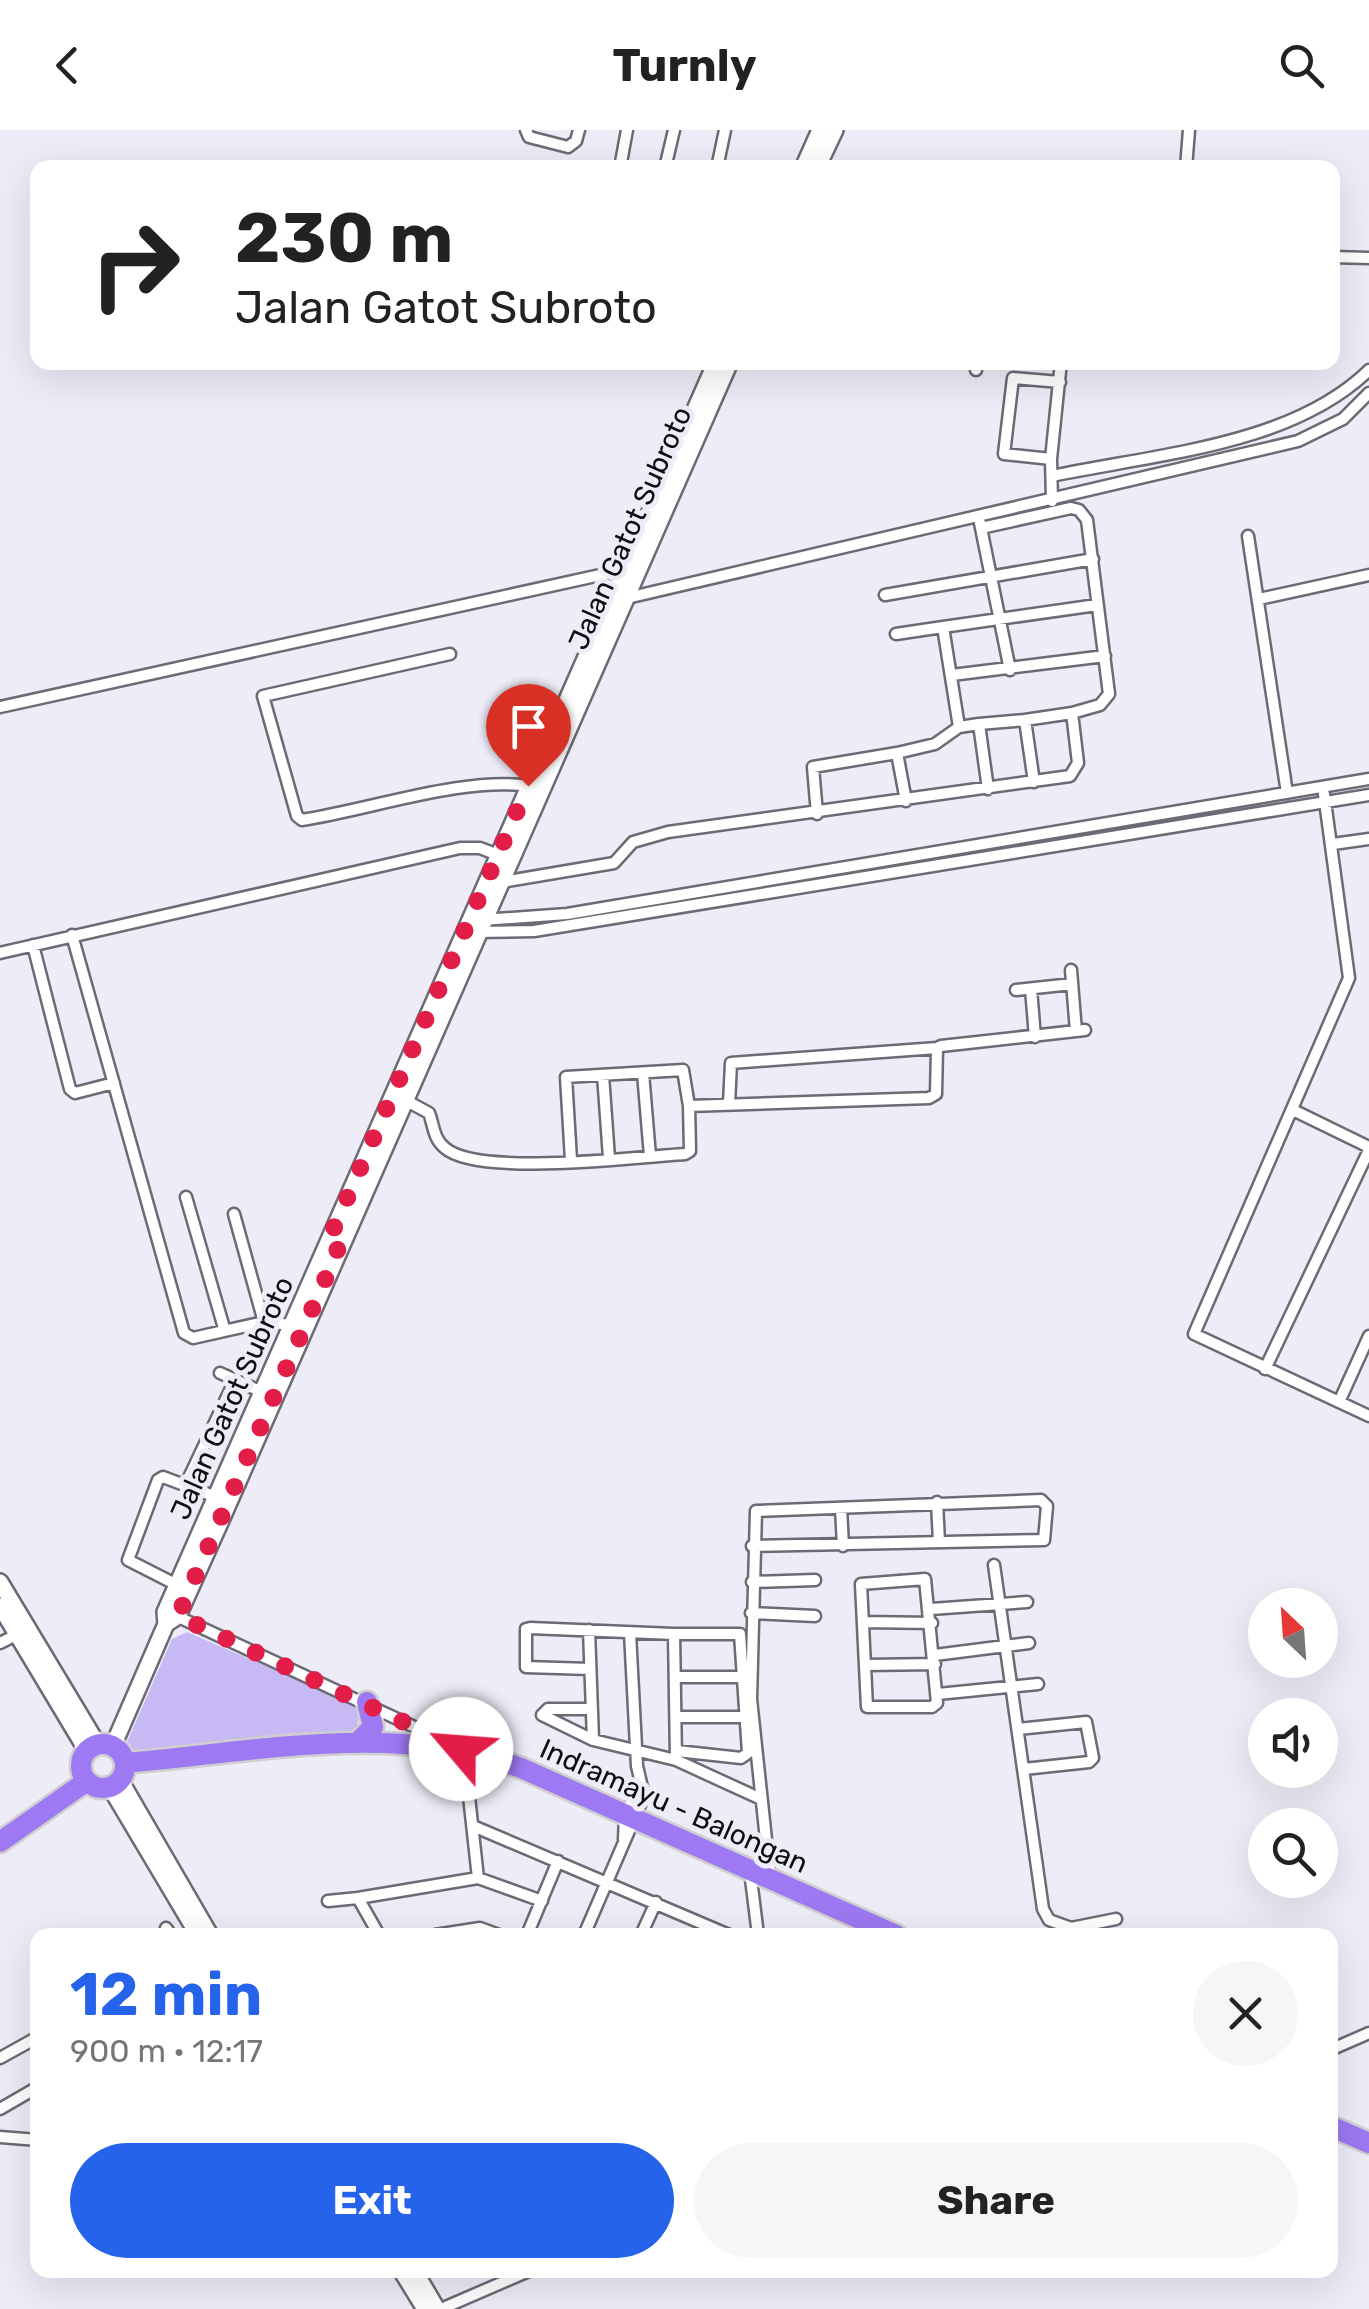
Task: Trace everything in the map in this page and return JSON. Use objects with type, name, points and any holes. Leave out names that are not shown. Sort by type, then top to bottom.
[{"type":"highway","points":[[357,1744],[372,1727],[367,1702]]},
{"type":"highway","name":"Indramayu - Balongan","points":[[87,1781],[109,1762],[357,1744],[463,1749],[521,1768],[880,1928]]},
{"type":"highway","points":[[0,1842],[87,1781],[82,1768],[109,1762]]},
{"type":"highway","points":[[1338,2129],[1369,2143]]},
{"type":"street","points":[[526,130],[529,137],[565,147],[574,144],[579,130]]},
{"type":"street","points":[[621,160],[627,130]]},
{"type":"street","points":[[668,160],[674,130]]},
{"type":"street","points":[[719,160],[725,130]]},
{"type":"street","points":[[807,160],[820,130]]},
{"type":"street","points":[[821,160],[835,130]]},
{"type":"street","points":[[1186,160],[1188,130]]},
{"type":"street","points":[[1340,257],[1369,258]]},
{"type":"street","name":"Jalan Gatot Subroto","points":[[109,1762],[475,925],[502,882],[622,597],[622,573],[712,370]]},
{"type":"street","name":"Jalan Gatot Subroto","points":[[332,1248],[408,1101],[498,856],[528,786],[640,566],[726,370]]},
{"type":"street","points":[[1052,499],[1051,459],[1061,370]]},
{"type":"street","points":[[1052,478],[1274,428],[1319,410],[1369,370]]},
{"type":"street","points":[[1051,459],[1004,454],[1008,388],[1013,378],[1060,382]]},
{"type":"street","points":[[980,522],[1052,499],[1298,441],[1343,420],[1369,393]]},
{"type":"street","points":[[622,597],[980,522],[1076,508],[1087,520],[1107,702],[1072,713],[958,728],[935,744],[815,765],[810,771],[817,814]]},
{"type":"street","points":[[980,522],[1010,670]]},
{"type":"street","points":[[1248,536],[1288,794]]},
{"type":"street","points":[[885,595],[1093,559]]},
{"type":"street","points":[[0,707],[622,573]]},
{"type":"street","points":[[1259,598],[1369,575]]},
{"type":"street","points":[[896,634],[1097,605]]},
{"type":"street","points":[[944,627],[958,728]]},
{"type":"street","points":[[450,654],[263,696],[297,816],[302,820],[336,815],[499,782],[528,786]]},
{"type":"street","points":[[952,675],[1104,656]]},
{"type":"street","points":[[502,882],[614,863],[633,842],[668,832],[1070,776],[1077,770],[1072,713]]},
{"type":"street","points":[[1025,720],[1034,782]]},
{"type":"street","points":[[979,724],[988,789]]},
{"type":"street","points":[[897,753],[906,801]]},
{"type":"street","points":[[475,925],[534,931],[1229,808],[1369,779]]},
{"type":"street","points":[[1324,787],[1349,978],[1295,1111],[1194,1330],[1197,1338],[1369,1416]]},
{"type":"street","points":[[1229,808],[1369,794]]},
{"type":"street","points":[[1333,844],[1369,839]]},
{"type":"street","points":[[0,953],[460,848],[480,848],[498,856]]},
{"type":"street","points":[[72,936],[184,1332],[193,1338],[264,1322],[291,1325]]},
{"type":"street","points":[[34,945],[70,1089],[75,1093],[114,1082]]},
{"type":"street","points":[[728,1104],[731,1063],[937,1048],[1080,1031],[1071,970]]},
{"type":"street","points":[[1016,990],[1072,984]]},
{"type":"street","points":[[1032,989],[1035,1037]]},
{"type":"street","points":[[689,1106],[929,1098],[938,1088],[937,1048]]},
{"type":"street","points":[[408,1101],[426,1109],[444,1147],[468,1160],[571,1160],[688,1153],[689,1106],[684,1070],[564,1079],[571,1160]]},
{"type":"street","points":[[643,1072],[650,1156]]},
{"type":"street","points":[[603,1075],[610,1158]]},
{"type":"street","points":[[1265,1369],[1369,1149],[1295,1111]]},
{"type":"street","points":[[186,1197],[224,1328]]},
{"type":"street","points":[[234,1214],[264,1322]]},
{"type":"street","name":"Jalan Gatot Subroto","points":[[170,1618],[177,1585],[212,1523],[216,1497],[291,1325],[324,1266]]},
{"type":"street","points":[[1339,1402],[1369,1336]]},
{"type":"street","points":[[220,1373],[262,1392]]},
{"type":"street","points":[[186,1484],[234,1380]]},
{"type":"street","points":[[177,1585],[128,1560],[158,1480],[163,1477],[216,1497]]},
{"type":"street","points":[[752,1546],[1044,1540],[1047,1506],[1044,1500],[758,1508],[752,1546],[751,1699],[770,1879]]},
{"type":"street","points":[[936,1502],[939,1542]]},
{"type":"street","points":[[841,1508],[843,1546]]},
{"type":"street","points":[[994,1565],[1043,1909],[1049,1920],[1064,1928]]},
{"type":"street","points":[[925,1579],[938,1694],[932,1707],[866,1707],[864,1622],[862,1584],[925,1579]]},
{"type":"street","points":[[752,1582],[815,1580]]},
{"type":"street","points":[[0,1582],[14,1636]]},
{"type":"street","points":[[931,1609],[1027,1602]]},
{"type":"street","points":[[0,1606],[14,1636],[109,1762],[206,1928]]},
{"type":"street","points":[[751,1613],[815,1616]]},
{"type":"street","points":[[170,1618],[367,1702],[463,1749],[478,1878]]},
{"type":"street","points":[[864,1622],[932,1623]]},
{"type":"street","points":[[590,1670],[528,1668],[524,1663],[528,1628],[739,1634],[744,1757],[636,1754],[593,1740],[542,1714],[548,1709],[592,1709]]},
{"type":"street","points":[[589,1630],[593,1740]]},
{"type":"street","points":[[587,1928],[630,1818],[644,1796],[639,1786],[636,1754],[630,1633]]},
{"type":"street","points":[[674,1634],[676,1756]]},
{"type":"street","points":[[867,1665],[935,1660],[1029,1643]]},
{"type":"street","points":[[676,1676],[742,1677]]},
{"type":"street","points":[[938,1694],[1038,1684]]},
{"type":"street","points":[[678,1718],[745,1718]]},
{"type":"street","points":[[1018,1729],[1086,1722],[1094,1758],[1024,1770]]},
{"type":"street","points":[[676,1756],[761,1799]]},
{"type":"street","points":[[109,1762],[194,1928]]},
{"type":"street","points":[[474,1826],[714,1928]]},
{"type":"street","points":[[530,1928],[558,1862]]},
{"type":"street","points":[[750,1870],[757,1928]]},
{"type":"street","points":[[328,1901],[478,1878],[542,1901]]},
{"type":"street","points":[[358,1898],[375,1928]]},
{"type":"street","points":[[644,1928],[656,1902]]},
{"type":"street","points":[[1086,1928],[1116,1919]]},
{"type":"street","points":[[1338,2047],[1369,2033]]},
{"type":"street","points":[[0,2058],[30,2041]]},
{"type":"street","points":[[0,2109],[30,2092]]},
{"type":"street","points":[[0,2136],[30,2139]]},
{"type":"street","points":[[408,2278],[432,2308]]},
{"type":"street","points":[[418,2278],[432,2308]]},
{"type":"street","points":[[432,2308],[511,2278]]},
{"type":"shaded area","points":[[187,1632],[351,1703],[359,1713],[357,1728],[348,1736],[134,1750],[127,1742],[172,1639]]},
{"type":"route","points":[[461,1749],[178,1616],[338,1250],[326,1246],[528,786]]}]
